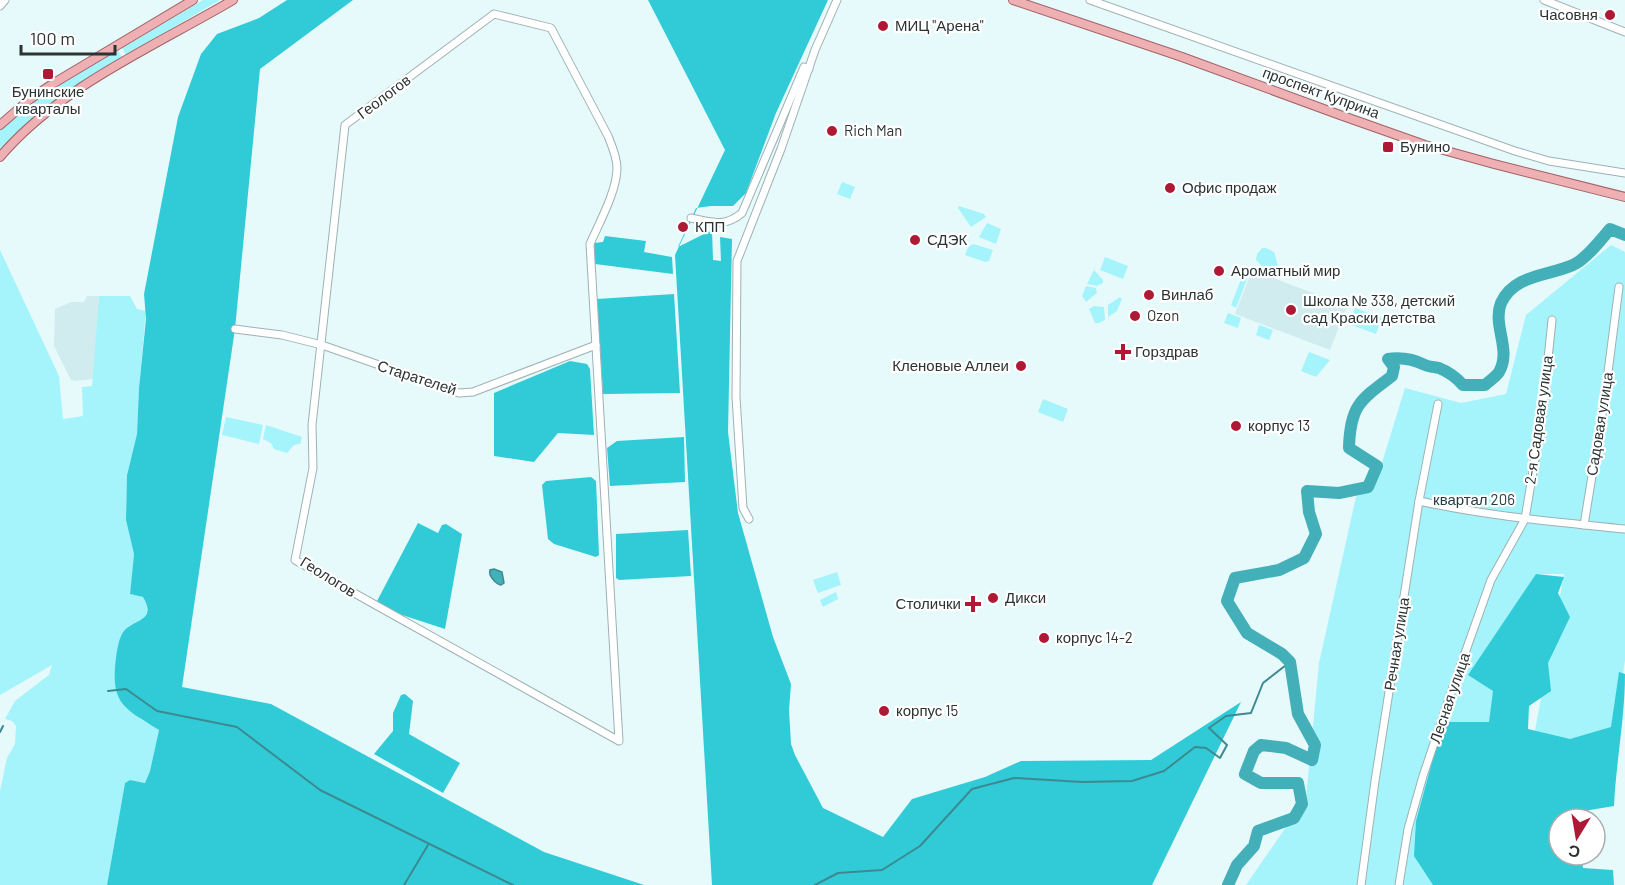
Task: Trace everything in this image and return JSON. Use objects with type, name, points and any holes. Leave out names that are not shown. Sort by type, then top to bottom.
[{"type":"main road","points":[[0,125],[30,99],[54,83],[193,0]]},
{"type":"main road","points":[[0,157],[24,132],[62,101],[97,78],[233,0]]},
{"type":"main road","name":"проспект Куприна","points":[[1013,0],[1182,57],[1425,145],[1625,197]]},
{"type":"street","points":[[0,6],[5,0]]},
{"type":"street","points":[[749,519],[743,508],[736,397],[737,261],[781,149],[822,32],[837,0]]},
{"type":"street","points":[[1090,0],[1515,151],[1549,161],[1625,173]]},
{"type":"street","points":[[1544,0],[1625,32]]},
{"type":"street","name":"Геологов","points":[[494,14],[551,28],[608,136],[615,155],[617,168],[614,183],[590,244],[596,345],[619,741],[295,560],[313,468],[312,425],[345,125],[494,14]]},
{"type":"street","points":[[691,218],[724,223],[733,221],[741,213],[804,67],[809,69]]},
{"type":"street","name":"Садовая улица","points":[[1584,525],[1604,403],[1619,287]]},
{"type":"street","name":"2-я Садовая улица","points":[[1525,519],[1542,417],[1552,320]]},
{"type":"street","name":"Старателей","points":[[235,329],[282,335],[322,345],[459,393],[473,392],[596,345]]},
{"type":"street","name":"Речная улица","points":[[1362,885],[1375,781],[1419,501],[1438,404]]},
{"type":"street","points":[[1419,501],[1461,510],[1525,519],[1625,529]]},
{"type":"street","name":"Лесная улица","points":[[1399,885],[1412,815],[1453,687],[1491,580],[1525,519]]},
{"type":"shaded area","points":[[287,0],[353,0],[260,69],[235,329],[182,687],[271,704],[544,852],[644,885],[107,885],[125,783],[130,780],[145,783],[159,730],[128,710],[122,703],[115,686],[115,673],[122,634],[143,618],[147,611],[143,597],[130,594],[134,554],[126,520],[127,475],[137,434],[146,319],[144,294],[178,117],[201,54],[217,34],[259,18]]},
{"type":"shaded area","points":[[648,0],[828,0],[776,113],[746,193],[733,206],[697,208],[725,150]]},
{"type":"shaded area","points":[[696,208],[679,246],[678,247]]},
{"type":"shaded area","points":[[712,230],[713,260],[721,261],[720,237],[732,239],[728,432],[738,513],[773,637],[791,684],[789,710],[791,744],[823,808],[883,837],[912,799],[985,777],[1021,761],[1151,760],[1241,702],[1152,885],[712,885],[675,255],[679,246]]},
{"type":"shaded area","points":[[605,236],[646,241],[644,252],[672,257],[673,274],[595,264],[594,243],[603,242]]},
{"type":"shaded area","name":"Школа № 338, детский сад Краски детства","points":[[1252,270],[1347,306],[1330,350],[1235,314]]},
{"type":"shaded area","points":[[674,294],[680,393],[603,394],[597,299]]},
{"type":"shaded area","points":[[87,296],[99,296],[93,379],[76,381],[71,380],[54,346],[55,309],[71,302],[84,302]]},
{"type":"shaded area","points":[[570,361],[587,364],[590,369],[594,435],[558,433],[534,462],[494,456],[494,393]]},
{"type":"shaded area","points":[[684,437],[685,482],[610,486],[607,448],[617,441]]},
{"type":"shaded area","points":[[591,477],[596,481],[599,555],[596,557],[554,544],[548,539],[542,485],[546,481]]},
{"type":"shaded area","points":[[418,523],[438,533],[442,525],[446,524],[462,534],[445,629],[396,613],[376,603]]},
{"type":"shaded area","points":[[688,530],[691,576],[619,580],[616,578],[616,534]]},
{"type":"shaded area","points":[[490,570],[502,572],[504,583],[501,585],[490,575]]},
{"type":"shaded area","points":[[1536,574],[1564,577],[1558,593],[1570,617],[1548,663],[1551,691],[1529,706],[1528,729],[1570,739],[1611,727],[1619,672],[1625,674],[1624,707],[1614,806],[1547,807],[1547,867],[1613,870],[1614,885],[1433,885],[1414,856],[1416,821],[1443,722],[1489,722],[1493,691],[1468,675]]},
{"type":"shaded area","points":[[405,694],[413,701],[409,734],[460,763],[443,793],[374,754],[393,731],[393,713],[401,695]]},
{"type":"green space","points":[[203,0],[220,0],[126,55],[122,48]]},
{"type":"green space","points":[[117,48],[122,58],[43,111],[0,151],[0,130],[13,118],[56,86]]},
{"type":"green space","points":[[842,182],[855,187],[850,199],[837,194]]},
{"type":"green space","points":[[959,206],[984,214],[986,217],[971,227],[958,208]]},
{"type":"green space","points":[[987,223],[1001,229],[996,244],[979,237]]},
{"type":"green space","points":[[973,244],[993,250],[989,261],[985,262],[965,255],[968,247]]},
{"type":"green space","name":"квартал 206","points":[[1611,245],[1625,252],[1625,660],[1612,749],[1534,736],[1564,574],[1538,574],[1473,679],[1511,690],[1458,885],[1246,885],[1306,798],[1319,663],[1356,497],[1376,482],[1405,388],[1461,403],[1506,394],[1526,315]]},
{"type":"green space","points":[[1262,248],[1274,252],[1277,269],[1265,269],[1256,260]]},
{"type":"green space","points":[[0,250],[59,376],[63,419],[83,416],[82,387],[92,386],[99,296],[130,296],[137,309],[146,311],[137,434],[127,474],[126,520],[134,554],[130,594],[143,597],[147,608],[144,620],[140,719],[159,730],[145,783],[130,780],[125,783],[107,885],[0,885],[0,791],[7,758],[15,744],[16,726],[12,721],[5,719],[15,701],[49,675],[52,665],[0,695]]},
{"type":"green space","points":[[1105,257],[1128,266],[1123,279],[1100,270]]},
{"type":"green space","points":[[1245,269],[1250,271],[1236,308],[1231,305]]},
{"type":"green space","points":[[1094,270],[1103,280],[1103,283],[1097,286],[1087,284]]},
{"type":"green space","points":[[1086,286],[1096,288],[1097,293],[1086,302],[1082,296]]},
{"type":"green space","points":[[1120,297],[1122,299],[1117,311],[1108,317],[1108,305]]},
{"type":"green space","points":[[1094,306],[1104,307],[1105,320],[1095,323],[1089,309]]},
{"type":"green space","points":[[1355,308],[1382,318],[1376,334],[1349,324]]},
{"type":"green space","points":[[1228,313],[1241,318],[1238,328],[1224,323]]},
{"type":"green space","points":[[1259,325],[1273,330],[1269,340],[1256,335]]},
{"type":"green space","points":[[1309,352],[1330,360],[1316,377],[1301,371]]},
{"type":"green space","points":[[1043,399],[1068,409],[1063,422],[1038,412]]},
{"type":"green space","points":[[226,417],[263,425],[259,444],[222,435]]},
{"type":"green space","points":[[266,425],[302,437],[300,444],[294,445],[287,453],[274,449],[271,443],[263,439]]},
{"type":"green space","points":[[837,572],[841,585],[818,593],[813,580]]},
{"type":"green space","points":[[836,592],[838,599],[823,607],[820,600]]},
{"type":"waterway","points":[[1228,885],[1237,865],[1254,846],[1258,831],[1294,818],[1302,804],[1298,783],[1261,783],[1245,774],[1254,751],[1261,745],[1286,748],[1312,760],[1315,745],[1298,714],[1290,662],[1282,654],[1247,633],[1227,601],[1235,578],[1279,570],[1304,558],[1316,534],[1309,512],[1307,491],[1339,493],[1368,487],[1377,466],[1349,448],[1350,434],[1359,405],[1372,391],[1392,376],[1394,367],[1388,359],[1407,359],[1439,368],[1452,375],[1463,385],[1485,385],[1498,374],[1502,364],[1504,355],[1499,311],[1507,293],[1523,281],[1564,269],[1583,259],[1610,229],[1625,235]]},
{"type":"waterway","points":[[815,885],[838,873],[882,870],[920,846],[972,789],[1014,778],[1082,782],[1132,781],[1164,771],[1195,747],[1206,748],[1220,758],[1227,745],[1209,728],[1226,716],[1251,713],[1263,683],[1290,662]]},
{"type":"waterway","points":[[108,691],[126,689],[157,711],[237,727],[320,790],[513,885]]},
{"type":"waterway","points":[[0,732],[3,726]]},
{"type":"waterway","points":[[404,885],[428,845]]},
{"type":"place","name":"Часовня","points":[[1610,15]]},
{"type":"place","name":"МИЦ \"Арена\"","points":[[883,26]]},
{"type":"place","name":"Бунинские кварталы","points":[[48,74]]},
{"type":"place","name":"Rich Man","points":[[832,131]]},
{"type":"place","name":"Бунино","points":[[1388,147]]},
{"type":"place","name":"Офис продаж","points":[[1170,188]]},
{"type":"place","name":"КПП","points":[[683,227]]},
{"type":"place","name":"СДЭК","points":[[915,240]]},
{"type":"place","name":"Ароматный мир","points":[[1219,271]]},
{"type":"place","name":"Винлаб","points":[[1149,295]]},
{"type":"place","name":"Школа № 338, детский сад Краски детства","points":[[1291,310]]},
{"type":"place","name":"Ozon","points":[[1135,316]]},
{"type":"place","name":"Горздрав","points":[[1123,352]]},
{"type":"place","name":"Кленовые Аллеи","points":[[1021,366]]},
{"type":"place","name":"корпус 13","points":[[1236,426]]},
{"type":"place","name":"Дикси","points":[[993,598]]},
{"type":"place","name":"Столички","points":[[973,604]]},
{"type":"place","name":"корпус 14-2","points":[[1044,638]]},
{"type":"place","name":"корпус 15","points":[[884,711]]}]
